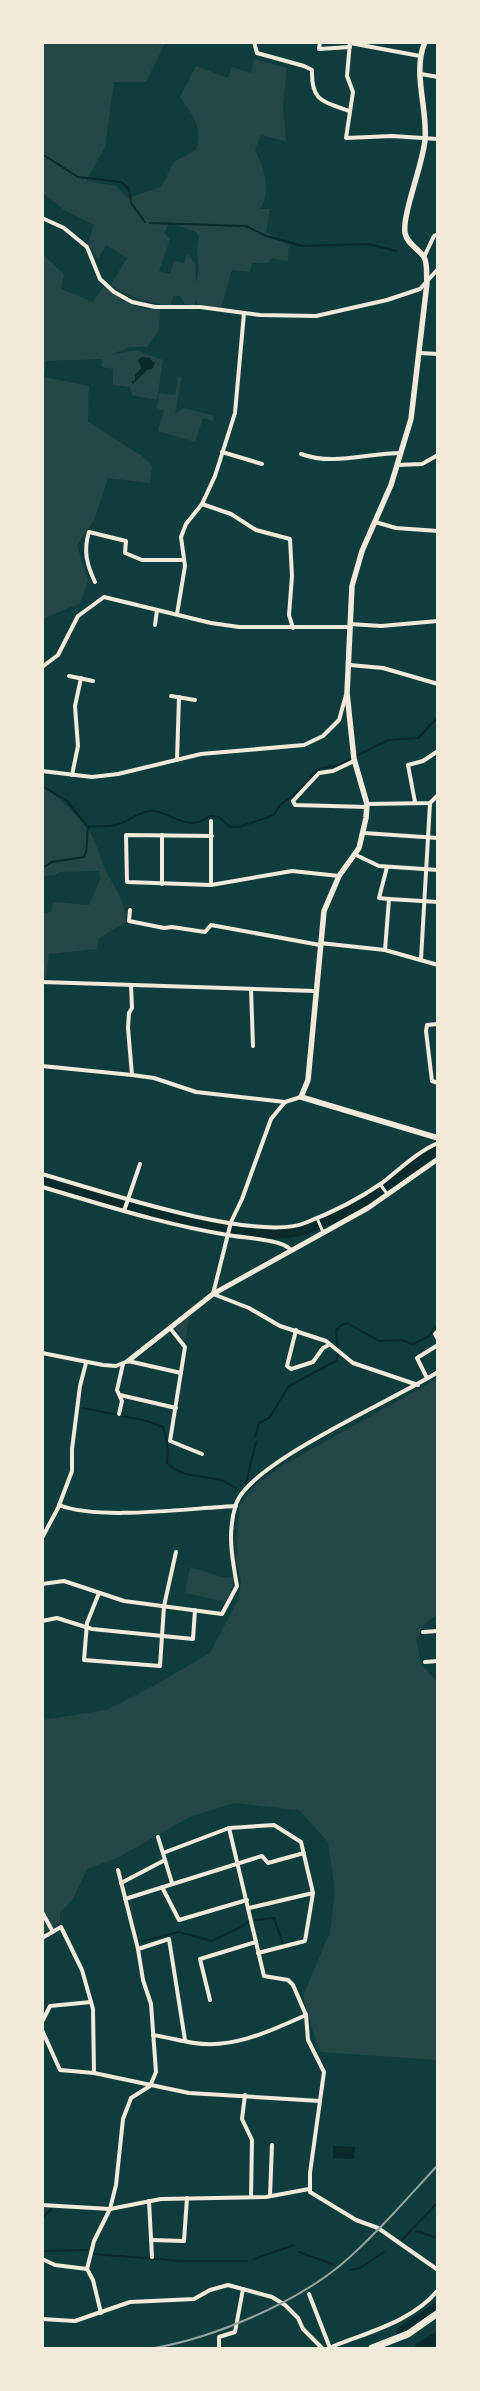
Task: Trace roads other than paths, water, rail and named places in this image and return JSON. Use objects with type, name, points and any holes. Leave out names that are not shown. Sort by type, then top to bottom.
[{"type":"highway","points":[[372,2348],[408,2334],[438,2313]]},
{"type":"main road","points":[[425,42],[420,56],[426,139],[407,216],[405,234],[413,247],[424,257],[427,283],[414,406],[397,465],[362,551],[352,586],[350,665],[347,693],[354,758],[367,806],[364,833],[356,855],[340,876],[324,911],[308,1080],[301,1097],[437,1137]]},
{"type":"street","points":[[254,42],[257,52],[312,70],[314,92],[320,100],[349,111]]},
{"type":"street","points":[[320,42],[319,50],[350,44],[420,56]]},
{"type":"street","points":[[350,44],[347,76],[353,92],[346,138],[392,136],[438,139]]},
{"type":"street","points":[[421,74],[438,77]]},
{"type":"street","points":[[42,218],[64,228],[81,241],[87,247],[100,279],[123,298],[155,307],[200,307],[244,313],[316,316],[386,300],[420,289],[438,269]]},
{"type":"street","points":[[424,257],[434,236],[438,234]]},
{"type":"street","points":[[177,614],[182,591],[184,560],[181,537],[186,524],[202,504],[235,413],[244,313]]},
{"type":"street","points":[[420,352],[438,354]]},
{"type":"street","points":[[222,452],[262,464]]},
{"type":"street","points":[[301,454],[314,459],[330,460],[374,454],[401,453]]},
{"type":"street","points":[[397,465],[422,464],[438,455]]},
{"type":"street","points":[[202,504],[231,514],[256,530],[290,539],[292,576],[289,615],[293,628]]},
{"type":"street","points":[[375,522],[396,528],[438,531]]},
{"type":"street","points":[[95,582],[87,565],[86,544],[89,532],[126,541],[125,553],[137,559],[184,560]]},
{"type":"street","points":[[42,667],[58,655],[78,616],[98,600],[104,598],[113,598],[157,610],[239,627],[381,626],[438,621]]},
{"type":"street","points":[[155,625],[157,610]]},
{"type":"street","points":[[350,665],[383,668],[438,684]]},
{"type":"street","points":[[69,676],[93,681]]},
{"type":"street","points":[[72,775],[78,746],[75,706],[81,678]]},
{"type":"street","points":[[42,771],[92,777],[118,774],[203,754],[304,745],[323,736],[339,720],[347,693]]},
{"type":"street","points":[[171,696],[195,700]]},
{"type":"street","points":[[178,760],[179,697]]},
{"type":"street","points":[[415,802],[408,765],[424,761],[438,751]]},
{"type":"street","points":[[354,758],[333,771],[319,773],[292,801],[294,805],[367,806],[430,802],[438,795]]},
{"type":"street","points":[[420,959],[430,802]]},
{"type":"street","points":[[211,821],[211,885]]},
{"type":"street","points":[[364,833],[438,838]]},
{"type":"street","points":[[212,836],[126,835],[127,882],[211,885],[292,871],[340,876]]},
{"type":"street","points":[[162,835],[162,884]]},
{"type":"street","points":[[356,855],[379,866],[438,870]]},
{"type":"street","points":[[387,867],[379,898],[438,902]]},
{"type":"street","points":[[385,950],[389,899]]},
{"type":"street","points":[[130,910],[129,921],[143,925],[205,932],[210,925],[320,944],[385,950],[438,965]]},
{"type":"street","points":[[42,982],[315,991]]},
{"type":"street","points":[[131,985],[132,1008],[129,1013],[128,1028],[132,1075]]},
{"type":"street","points":[[251,989],[253,1046]]},
{"type":"street","points":[[438,1024],[427,1025],[426,1031],[432,1081],[438,1083]]},
{"type":"street","points":[[42,1066],[154,1078],[196,1092],[285,1102],[301,1097]]},
{"type":"street","points":[[213,1294],[231,1222],[242,1200],[271,1119],[285,1102]]},
{"type":"street","points":[[42,1174],[163,1209],[277,1229],[296,1226],[318,1219],[381,1185],[422,1152],[438,1143]]},
{"type":"street","points":[[42,1353],[86,1363],[116,1366],[126,1362],[213,1294],[387,1194],[438,1159]]},
{"type":"street","points":[[124,1211],[140,1164]]},
{"type":"street","points":[[381,1185],[387,1194]]},
{"type":"street","points":[[42,1187],[124,1211],[227,1235],[287,1246],[290,1250]]},
{"type":"street","points":[[318,1219],[323,1230]]},
{"type":"street","points":[[213,1294],[249,1308],[280,1326],[296,1330],[330,1345],[353,1363],[418,1384]]},
{"type":"street","points":[[170,1328],[184,1347],[170,1441],[202,1454]]},
{"type":"street","points":[[296,1330],[287,1366],[291,1369],[313,1362],[322,1348],[330,1345]]},
{"type":"street","points":[[438,1330],[435,1334],[438,1339]]},
{"type":"street","points":[[428,1378],[417,1358],[438,1345]]},
{"type":"street","points":[[126,1362],[181,1373]]},
{"type":"street","points":[[119,1414],[122,1401],[117,1390],[126,1362]]},
{"type":"street","points":[[42,1538],[59,1505],[72,1471],[72,1449],[80,1386],[86,1363]]},
{"type":"street","points":[[42,1584],[64,1581],[124,1601],[222,1614],[237,1586],[232,1563],[230,1539],[236,1506],[251,1482],[282,1458],[438,1372]]},
{"type":"street","points":[[120,1395],[176,1408]]},
{"type":"street","points":[[59,1505],[72,1510],[106,1512],[236,1506]]},
{"type":"street","points":[[98,1593],[87,1627],[84,1660],[160,1666],[164,1606],[176,1552]]},
{"type":"street","points":[[42,1621],[57,1618],[87,1627],[193,1639],[195,1610]]},
{"type":"street","points":[[424,1632],[438,1631]]},
{"type":"street","points":[[425,1662],[438,1661]]},
{"type":"street","points":[[163,1853],[229,1828],[274,1825],[301,1842],[313,1893],[305,1941],[258,1953]]},
{"type":"street","points":[[229,1828],[264,1976],[288,1980],[293,1985],[306,2015],[308,2040],[324,2072],[310,2192],[356,2220],[378,2228],[438,2270]]},
{"type":"street","points":[[158,1837],[172,1883]]},
{"type":"street","points":[[125,1899],[238,1862],[262,1856],[268,1863],[304,1853]]},
{"type":"street","points":[[121,1882],[165,1860]]},
{"type":"street","points":[[101,2313],[93,2280],[87,2268],[94,2241],[110,2209],[116,2185],[123,2119],[130,2098],[150,2086],[156,2072],[151,2004],[143,1980],[138,1949],[118,1870]]},
{"type":"street","points":[[162,1887],[179,1920],[247,1900]]},
{"type":"street","points":[[249,1908],[313,1893]]},
{"type":"street","points":[[42,1912],[53,1932]]},
{"type":"street","points":[[42,1938],[61,1927],[82,1970],[91,2002],[94,2073]]},
{"type":"street","points":[[138,1949],[169,1939],[185,2040]]},
{"type":"street","points":[[210,2000],[200,1959],[256,1942]]},
{"type":"street","points":[[42,2022],[50,2006],[91,2002]]},
{"type":"street","points":[[152,2035],[194,2043],[252,2039],[306,2015]]},
{"type":"street","points":[[42,2030],[60,2070],[94,2073],[189,2093],[320,2100]]},
{"type":"street","points":[[245,2095],[242,2119],[252,2140],[252,2197]]},
{"type":"street","points":[[270,2196],[272,2145]]},
{"type":"street","points":[[42,2205],[110,2209],[187,2198],[270,2196],[309,2189]]},
{"type":"street","points":[[151,2240],[184,2241],[187,2198]]},
{"type":"street","points":[[149,2202],[152,2257]]},
{"type":"street","points":[[42,2259],[55,2264],[87,2268]]},
{"type":"street","points":[[42,2319],[76,2321],[130,2302],[194,2298],[220,2286],[228,2285],[272,2298],[290,2308],[298,2318],[303,2329],[322,2348]]},
{"type":"street","points":[[219,2348],[219,2337],[235,2332],[244,2289]]},
{"type":"street","points":[[309,2294],[332,2348],[399,2320],[427,2302],[438,2290]]},
{"type":"waterway","points":[[42,154],[78,177],[121,182],[129,189],[131,203],[145,222]]},
{"type":"waterway","points":[[150,223],[246,226],[266,236],[303,246],[368,244],[396,251]]},
{"type":"waterway","points":[[356,756],[388,740],[418,738],[438,717]]},
{"type":"waterway","points":[[42,786],[67,801],[88,827],[123,823],[151,811],[194,823],[210,816],[219,817],[230,827],[239,827],[274,815],[280,805],[294,795],[318,769],[339,765],[352,758]]},
{"type":"waterway","points":[[42,868],[52,862],[84,857],[88,827]]},
{"type":"waterway","points":[[42,1179],[139,1209],[216,1228],[253,1233],[285,1233],[311,1227],[344,1212],[375,1194],[420,1160],[438,1150]]},
{"type":"waterway","points":[[255,1437],[259,1423],[269,1418],[289,1386],[336,1361],[338,1356],[336,1330],[343,1324],[347,1323],[379,1341],[401,1340],[413,1344],[429,1336],[438,1324]]},
{"type":"waterway","points":[[83,1408],[147,1421],[163,1427],[166,1435],[167,1463],[186,1474],[221,1480],[236,1488]]},
{"type":"waterway","points":[[246,1483],[256,1442]]},
{"type":"waterway","points":[[255,1920],[274,1918],[283,1944]]},
{"type":"waterway","points":[[143,1941],[179,1932],[212,1941],[249,1921]]},
{"type":"waterway","points":[[402,2240],[438,2202]]},
{"type":"waterway","points":[[42,2219],[51,2209]]},
{"type":"waterway","points":[[416,2231],[438,2238]]},
{"type":"waterway","points":[[254,2259],[294,2245]]},
{"type":"waterway","points":[[42,2251],[87,2250]]},
{"type":"waterway","points":[[299,2252],[335,2265]]},
{"type":"waterway","points":[[351,2270],[360,2268],[384,2252]]},
{"type":"waterway","points":[[93,2254],[181,2261],[247,2261]]},
{"type":"waterway","points":[[400,2331],[438,2305]]},
{"type":"waterway","points":[[420,2348],[438,2337]]},
{"type":"railway","points":[[154,2348],[202,2336],[253,2317],[302,2292],[324,2278],[368,2240],[438,2165]]}]
